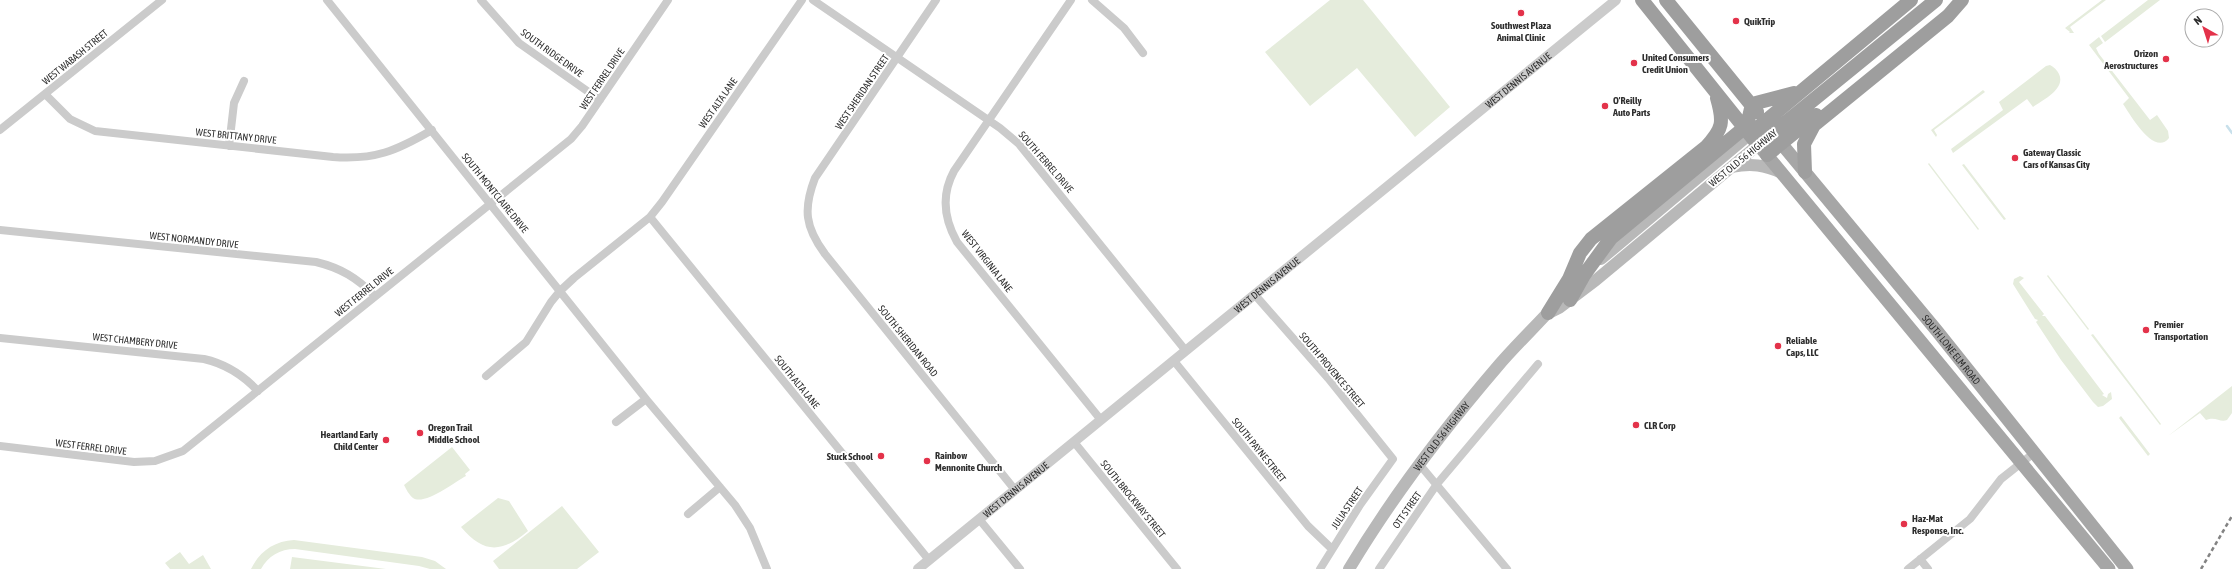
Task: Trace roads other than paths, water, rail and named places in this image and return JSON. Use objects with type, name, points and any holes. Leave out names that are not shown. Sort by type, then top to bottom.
[{"type":"highway","points":[[1642,0],[1755,140]]},
{"type":"highway","points":[[1666,0],[1752,104],[1773,133]]},
{"type":"highway","name":"WEST OLD 56 HIGHWAY","points":[[1773,133],[1802,90],[1911,0]]},
{"type":"highway","name":"WEST OLD 56 HIGHWAY","points":[[1755,140],[1773,133],[1936,0]]},
{"type":"highway","points":[[1570,300],[1584,275],[1608,243],[1624,226],[1755,140],[1773,133],[1951,0]]},
{"type":"highway","points":[[1805,172],[1804,144],[1814,125],[1948,16],[1962,0]]},
{"type":"highway","points":[[1752,104],[1802,90]]},
{"type":"highway","points":[[1548,314],[1569,279],[1580,253],[1591,239],[1706,147],[1715,137],[1722,123],[1716,93]]},
{"type":"highway","points":[[1752,104],[1750,116],[1755,140]]},
{"type":"main road","name":"SOUTH LONE ELM ROAD","points":[[1773,133],[2127,569]]},
{"type":"main road","name":"SOUTH LONE ELM ROAD","points":[[1755,140],[2020,464],[2109,569]]},
{"type":"main road","name":"WEST OLD 56 HIGHWAY","points":[[1548,314],[1570,300],[1731,167],[1755,140]]},
{"type":"main road","points":[[1731,167],[1746,164],[1757,164],[1782,173]]},
{"type":"main road","name":"WEST OLD 56 HIGHWAY","points":[[1349,569],[1420,465],[1498,366],[1584,275]]},
{"type":"street","name":"WEST WABASH STREET","points":[[0,130],[162,0]]},
{"type":"street","name":"SOUTH MONTCLAIRE DRIVE","points":[[327,0],[492,204],[646,399],[720,487],[750,528],[767,569]]},
{"type":"street","name":"SOUTH RIDGE DRIVE","points":[[481,0],[519,43],[600,100]]},
{"type":"street","name":"WEST FERREL DRIVE","points":[[0,446],[134,462],[155,461],[183,451],[571,139],[600,100],[668,0]]},
{"type":"street","name":"WEST ALTA LANE","points":[[650,217],[662,202],[802,0]]},
{"type":"street","name":"SOUTH FERREL DRIVE","points":[[813,0],[988,120],[1019,144],[1186,351]]},
{"type":"street","name":"WEST SHERIDAN STREET","points":[[808,196],[815,178],[936,0]]},
{"type":"street","name":"WEST VIRGINIA LANE","points":[[1071,0],[988,120],[950,179],[945,205],[951,230],[957,242],[1101,420]]},
{"type":"street","points":[[1092,0],[1124,28],[1143,53]]},
{"type":"street","name":"WEST DENNIS AVENUE","points":[[918,569],[1616,0]]},
{"type":"street","points":[[229,146],[234,103],[244,81]]},
{"type":"street","name":"WEST BRITTANY DRIVE","points":[[44,94],[70,119],[95,131],[229,146],[364,158],[390,152],[432,130]]},
{"type":"street","name":"SOUTH SHERIDAN ROAD","points":[[808,196],[807,216],[816,242],[1015,490]]},
{"type":"street","points":[[486,376],[526,342],[551,302],[560,291],[650,217]]},
{"type":"street","name":"SOUTH ALTA LANE","points":[[650,217],[929,560]]},
{"type":"street","name":"WEST NORMANDY DRIVE","points":[[0,230],[316,262],[330,265],[349,274],[375,296]]},
{"type":"street","name":"SOUTH PROVENCE STREET","points":[[1255,295],[1328,378],[1393,459]]},
{"type":"street","name":"WEST CHAMBERY DRIVE","points":[[0,338],[204,359],[219,363],[238,373],[258,391]]},
{"type":"street","name":"SOUTH PAYNE STREET","points":[[1174,361],[1308,526],[1332,549]]},
{"type":"street","name":"OTT STREET","points":[[1379,569],[1437,484],[1538,364]]},
{"type":"street","points":[[616,422],[646,399]]},
{"type":"street","name":"SOUTH BROCKWAY STREET","points":[[1074,442],[1177,569]]},
{"type":"street","points":[[1908,569],[1970,519],[2000,479],[2034,453]]},
{"type":"street","name":"JULIA STREET","points":[[1320,569],[1393,459]]},
{"type":"street","points":[[1420,465],[1507,569]]},
{"type":"street","points":[[688,514],[720,487]]},
{"type":"street","points":[[980,519],[1020,569]]},
{"type":"street","points":[[1920,559],[1928,569]]},
{"type":"waterway","points":[[2227,126],[2232,133]]},
{"type":"railway","points":[[2201,569],[2232,516]]},
{"type":"place","name":"Southwest Plaza Animal Clinic","points":[[1521,13]]},
{"type":"place","name":"QuikTrip","points":[[1736,21]]},
{"type":"place","name":"Orizon Aerostructures","points":[[2166,59]]},
{"type":"place","name":"United Consumers Credit Union","points":[[1634,63]]},
{"type":"place","name":"O'Reilly Auto Parts","points":[[1605,106]]},
{"type":"place","name":"Gateway Classic Cars of Kansas City","points":[[2015,158]]},
{"type":"place","name":"Premier Transportation","points":[[2146,330]]},
{"type":"place","name":"Reliable Caps, LLC","points":[[1778,346]]},
{"type":"place","name":"CLR Corp","points":[[1636,425]]},
{"type":"place","name":"Oregon Trail Middle School","points":[[420,433]]},
{"type":"place","name":"Heartland Early Child Center","points":[[386,440]]},
{"type":"place","name":"Stuck School","points":[[881,456]]},
{"type":"place","name":"Rainbow Mennonite Church","points":[[927,461]]},
{"type":"place","name":"Haz-Mat Response, Inc.","points":[[1904,524]]}]
